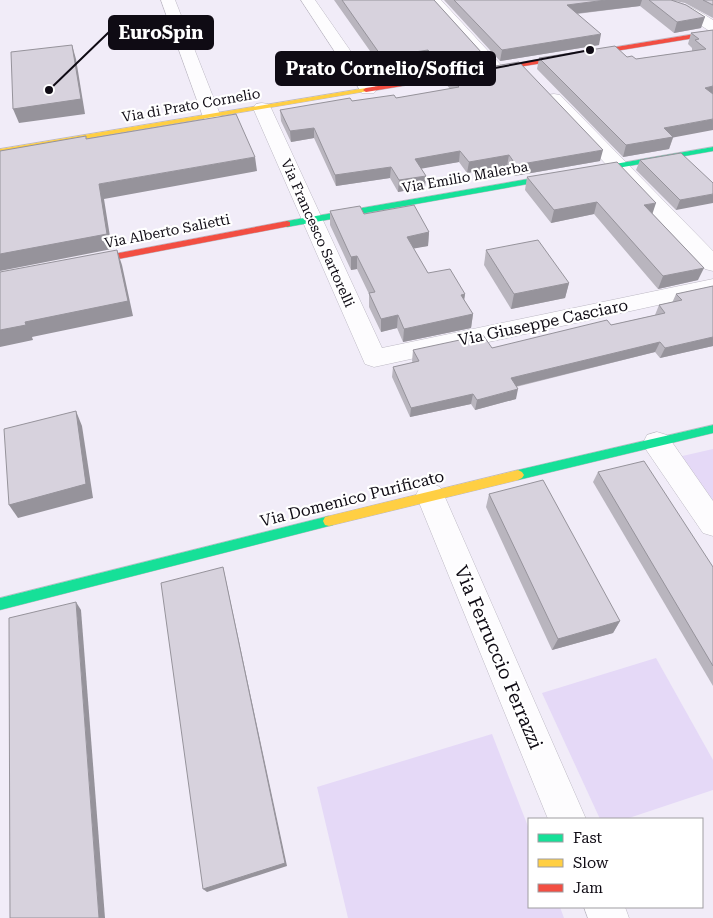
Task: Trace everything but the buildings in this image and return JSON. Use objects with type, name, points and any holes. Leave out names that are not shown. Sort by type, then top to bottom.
[{"type":"street","points":[[168,0],[212,117]]},
{"type":"street","points":[[308,0],[368,89]]},
{"type":"street","points":[[433,0],[494,68]]},
{"type":"street","points":[[660,0],[688,11],[713,27]]},
{"type":"street","name":"Via di Prato Cornelio","points":[[0,152],[494,68],[531,76],[713,33]]},
{"type":"street","points":[[531,76],[713,264]]},
{"type":"street","name":"Via Francesco Sartorelli","points":[[262,108],[374,358]]},
{"type":"street","name":"Via Emilio Malerba","points":[[311,219],[713,149]]},
{"type":"street","name":"Via Alberto Salietti","points":[[68,266],[311,219]]},
{"type":"street","name":"Via Giuseppe Casciaro","points":[[374,358],[713,286]]},
{"type":"street","name":"Via Domenico Purificato","points":[[0,604],[430,495],[713,429]]},
{"type":"street","points":[[657,442],[713,524]]},
{"type":"street","name":"Via Ferruccio Ferrazzi","points":[[430,495],[567,818]]},
{"type":"shaded area","points":[[713,449],[713,508],[678,457]]},
{"type":"shaded area","points":[[656,658],[713,760],[713,790],[629,818],[600,818],[542,693]]},
{"type":"shaded area","points":[[492,734],[528,826],[528,908],[560,908],[564,918],[348,918],[317,787]]},
{"type":"traffic: fast","points":[[287,224],[713,149]]},
{"type":"traffic: fast","points":[[518,475],[713,429]]},
{"type":"traffic: fast","points":[[0,604],[329,521]]},
{"type":"traffic: slow","points":[[0,151],[366,90]]},
{"type":"traffic: slow","points":[[329,521],[518,475]]},
{"type":"traffic: jam","points":[[366,90],[713,33]]},
{"type":"traffic: jam","points":[[82,263],[287,224]]},
{"type":"place","name":"Prato Cornelio/Soffici","points":[[590,50]]},
{"type":"place","name":"EuroSpin","points":[[49,90]]}]
